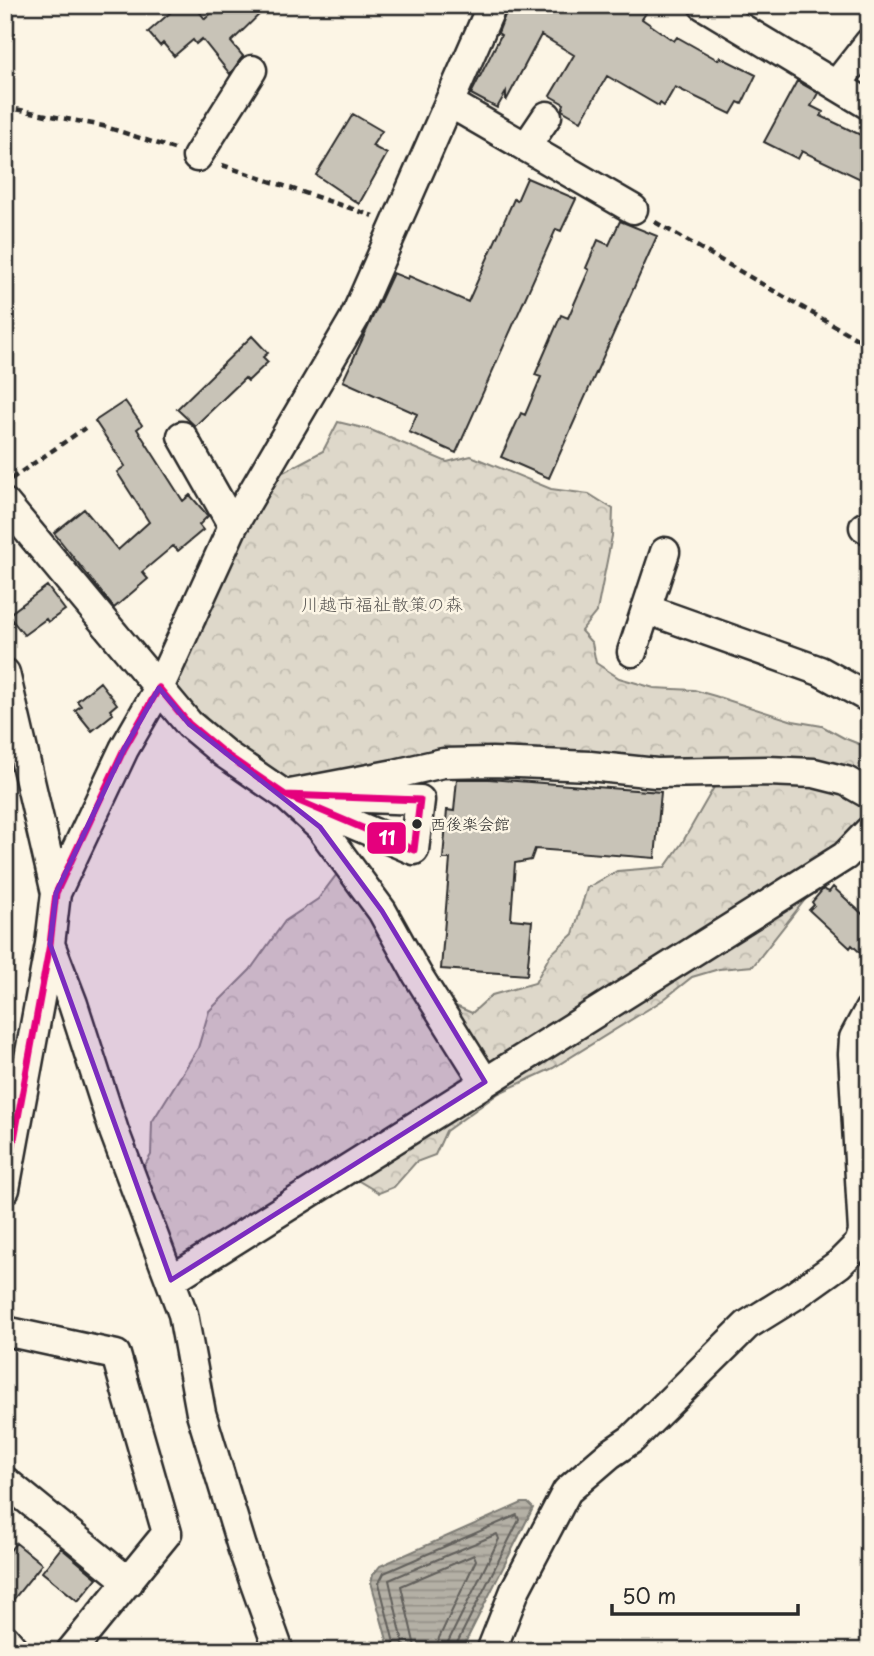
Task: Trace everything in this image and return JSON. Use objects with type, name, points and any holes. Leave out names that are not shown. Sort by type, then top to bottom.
[{"type":"street","points":[[5,1189],[50,944],[56,894],[124,749],[159,688],[233,527],[354,319],[492,5]]},
{"type":"street","points":[[703,5],[869,104]]},
{"type":"street","points":[[836,85],[869,43]]},
{"type":"street","points":[[197,157],[252,69]]},
{"type":"street","points":[[450,103],[633,209]]},
{"type":"street","points":[[526,147],[547,116]]},
{"type":"street","points":[[183,436],[233,527]]},
{"type":"street","points":[[5,503],[189,724],[225,754],[285,795],[320,827],[382,911],[417,974],[485,1082]]},
{"type":"street","points":[[632,652],[665,552]]},
{"type":"street","points":[[646,609],[820,671],[869,698]]},
{"type":"street","points":[[5,673],[56,894]]},
{"type":"street","points":[[285,795],[443,763],[492,762],[590,766],[656,773],[814,773],[846,781],[869,794]]},
{"type":"street","points":[[171,1280],[845,856],[869,831]]},
{"type":"street","points":[[50,944],[73,1004],[114,1131],[183,1314],[201,1413],[242,1547],[279,1651]]},
{"type":"street","points":[[491,1651],[516,1587],[567,1491],[632,1439],[747,1325],[839,1264],[859,1244],[863,1232],[853,1054],[854,1038],[869,1010]]},
{"type":"street","points":[[5,1331],[116,1355],[167,1533],[71,1651]]},
{"type":"street","points":[[5,1481],[128,1581]]},
{"type":"street","points":[[5,1639],[15,1651]]},
{"type":"path","points":[[633,209],[869,346]]},
{"type":"path","points":[[5,483],[85,428]]},
{"type":"path","points":[[869,1329],[866,1371],[869,1433]]},
{"type":"highlighted area","points":[[159,688],[189,724],[320,827],[382,911],[485,1082],[171,1280],[50,944],[56,893],[124,749]]},
{"type":"green space","name":"川越市福祉散策の森","points":[[338,422],[371,430],[447,462],[471,456],[551,489],[589,494],[613,509],[612,536],[597,611],[581,631],[592,643],[596,663],[619,678],[654,688],[694,690],[793,721],[822,726],[869,748],[869,818],[753,966],[719,969],[692,977],[663,1000],[553,1068],[499,1093],[446,1131],[435,1155],[416,1162],[394,1187],[379,1193],[357,1180],[326,1197],[247,1250],[199,1268],[147,1257],[139,1175],[151,1155],[152,1122],[198,1048],[209,1011],[250,970],[285,921],[318,899],[337,874],[363,870],[451,1004],[472,1013],[492,995],[535,983],[550,955],[573,934],[587,888],[617,871],[665,867],[717,782],[680,763],[288,781],[266,769],[179,700],[171,671],[272,478],[323,451]]},
{"type":"water","points":[[522,1503],[528,1503],[533,1508],[461,1651],[390,1651],[371,1582],[380,1566]]},
{"type":"building","points":[[179,5],[194,5],[205,19],[220,5],[269,5],[231,42],[243,56],[230,74],[202,39],[196,44],[193,40],[174,56],[163,43],[160,46],[148,32]]},
{"type":"building","points":[[509,5],[634,5],[646,13],[642,19],[674,41],[677,37],[718,60],[720,57],[756,75],[742,104],[738,102],[731,114],[675,87],[664,106],[660,103],[659,106],[607,76],[581,121],[562,110],[564,104],[550,96],[574,55],[541,35],[506,101],[506,92],[497,108],[471,94],[501,35],[498,33]]},
{"type":"building","points":[[797,81],[818,93],[811,106],[823,112],[821,116],[869,139],[869,183],[802,151],[798,159],[764,142]]},
{"type":"building","points":[[353,114],[382,131],[372,146],[387,154],[359,204],[316,175]]},
{"type":"building","points":[[527,178],[576,199],[561,231],[556,229],[456,453],[409,432],[417,414],[343,381],[393,273],[408,279],[409,276],[468,302],[514,199],[517,201]]},
{"type":"building","points":[[620,221],[657,236],[549,478],[501,457],[521,413],[525,415],[541,377],[535,375],[561,315],[568,318],[589,270],[586,268],[598,240],[609,245]]},
{"type":"building","points":[[252,336],[268,353],[263,357],[268,362],[248,381],[245,378],[195,426],[177,409]]},
{"type":"building","points":[[125,401],[142,425],[137,429],[183,501],[190,495],[208,516],[199,525],[203,530],[178,551],[173,546],[142,572],[148,579],[114,608],[54,533],[84,509],[118,550],[149,522],[117,472],[125,466],[95,421]]},
{"type":"building","points":[[47,586],[65,610],[48,622],[46,619],[24,635],[8,615]]},
{"type":"building","points":[[100,682],[117,704],[110,710],[113,714],[92,731],[75,710],[81,706],[77,701]]},
{"type":"building","name":"西後楽会館","points":[[457,779],[661,792],[655,858],[535,849],[531,860],[515,863],[511,919],[532,921],[527,975],[441,969],[450,859],[443,859],[447,810],[454,811]]},
{"type":"building","points":[[833,887],[869,920],[869,961],[852,945],[850,948],[809,910],[823,889],[829,892]]},
{"type":"building","points":[[16,1543],[42,1564],[5,1610],[5,1557]]},
{"type":"building","points":[[61,1548],[97,1578],[78,1601],[42,1572]]},
{"type":"transit line","name":"11","points":[[159,688],[189,724],[225,754],[285,795]]},
{"type":"transit line","name":"11","points":[[5,1188],[50,944],[56,893],[124,749],[159,688]]},
{"type":"transit line","name":"11","points":[[285,795],[420,800],[414,850],[285,795]]},
{"type":"place","name":"西後楽会館","points":[[417,824]]}]
